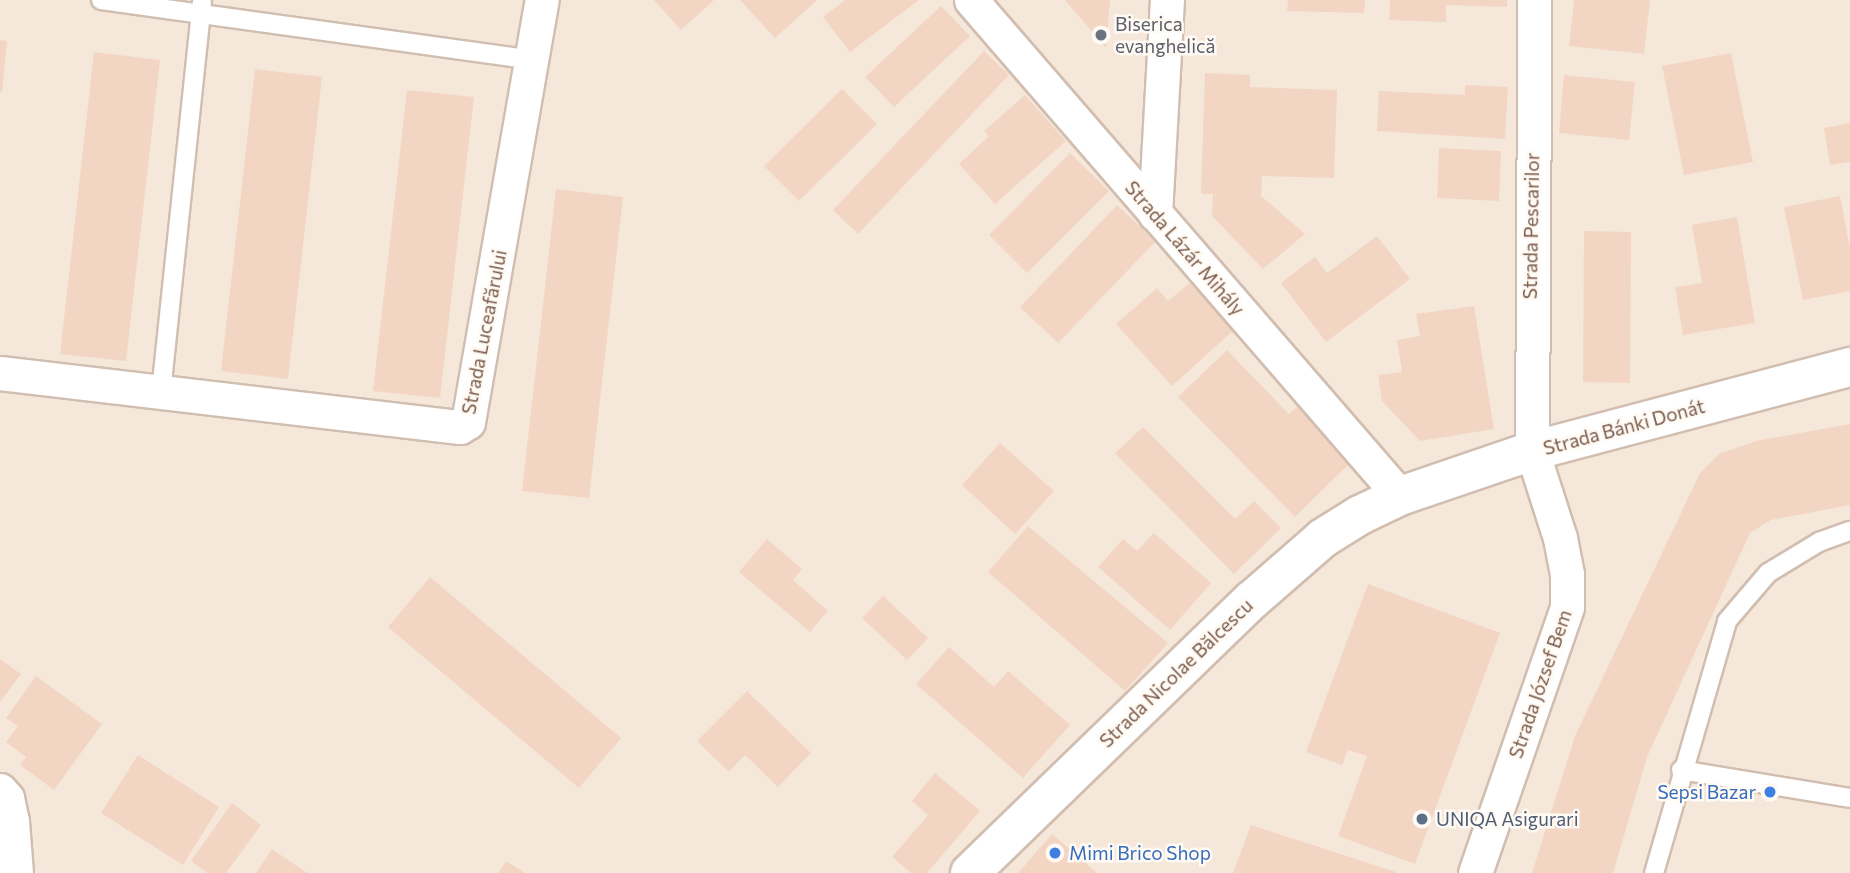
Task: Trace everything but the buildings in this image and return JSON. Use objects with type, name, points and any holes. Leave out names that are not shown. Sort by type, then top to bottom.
[{"type":"street","name":"Strada Luceafărului","points":[[0,373],[460,427],[468,422],[542,0]]},
{"type":"street","name":"Strada Lázár Mihály","points":[[971,0],[1400,496]]},
{"type":"street","points":[[1155,214],[1167,0]]},
{"type":"street","name":"Strada Pescarilor","points":[[1532,451],[1534,0]]},
{"type":"street","name":"Strada Bánki Donát","points":[[1400,496],[1532,451],[1850,367]]},
{"type":"street","name":"Strada József Bem","points":[[1475,873],[1567,607],[1567,574],[1560,538],[1532,451]]},
{"type":"street","name":"Strada Nicolae Bălcescu","points":[[970,873],[1252,600],[1324,538],[1400,496]]},
{"type":"street","points":[[0,790],[7,798],[12,821],[16,873]]},
{"type":"lane","points":[[101,0],[202,6],[532,60]]},
{"type":"lane","points":[[161,392],[202,6]]},
{"type":"lane","points":[[1654,873],[1681,770],[1727,621],[1768,573],[1819,542],[1850,531]]},
{"type":"lane","points":[[1681,770],[1850,798]]},
{"type":"shaded area","points":[[0,0],[1850,0],[1850,873],[0,873]]},
{"type":"place","name":"Biserica evanghelică","points":[[1101,35]]},
{"type":"place","name":"Sepsi Bazar","points":[[1770,792]]},
{"type":"place","name":"UNIQA Asigurari","points":[[1422,819]]},
{"type":"place","name":"Mimi Brico Shop","points":[[1055,853]]}]
